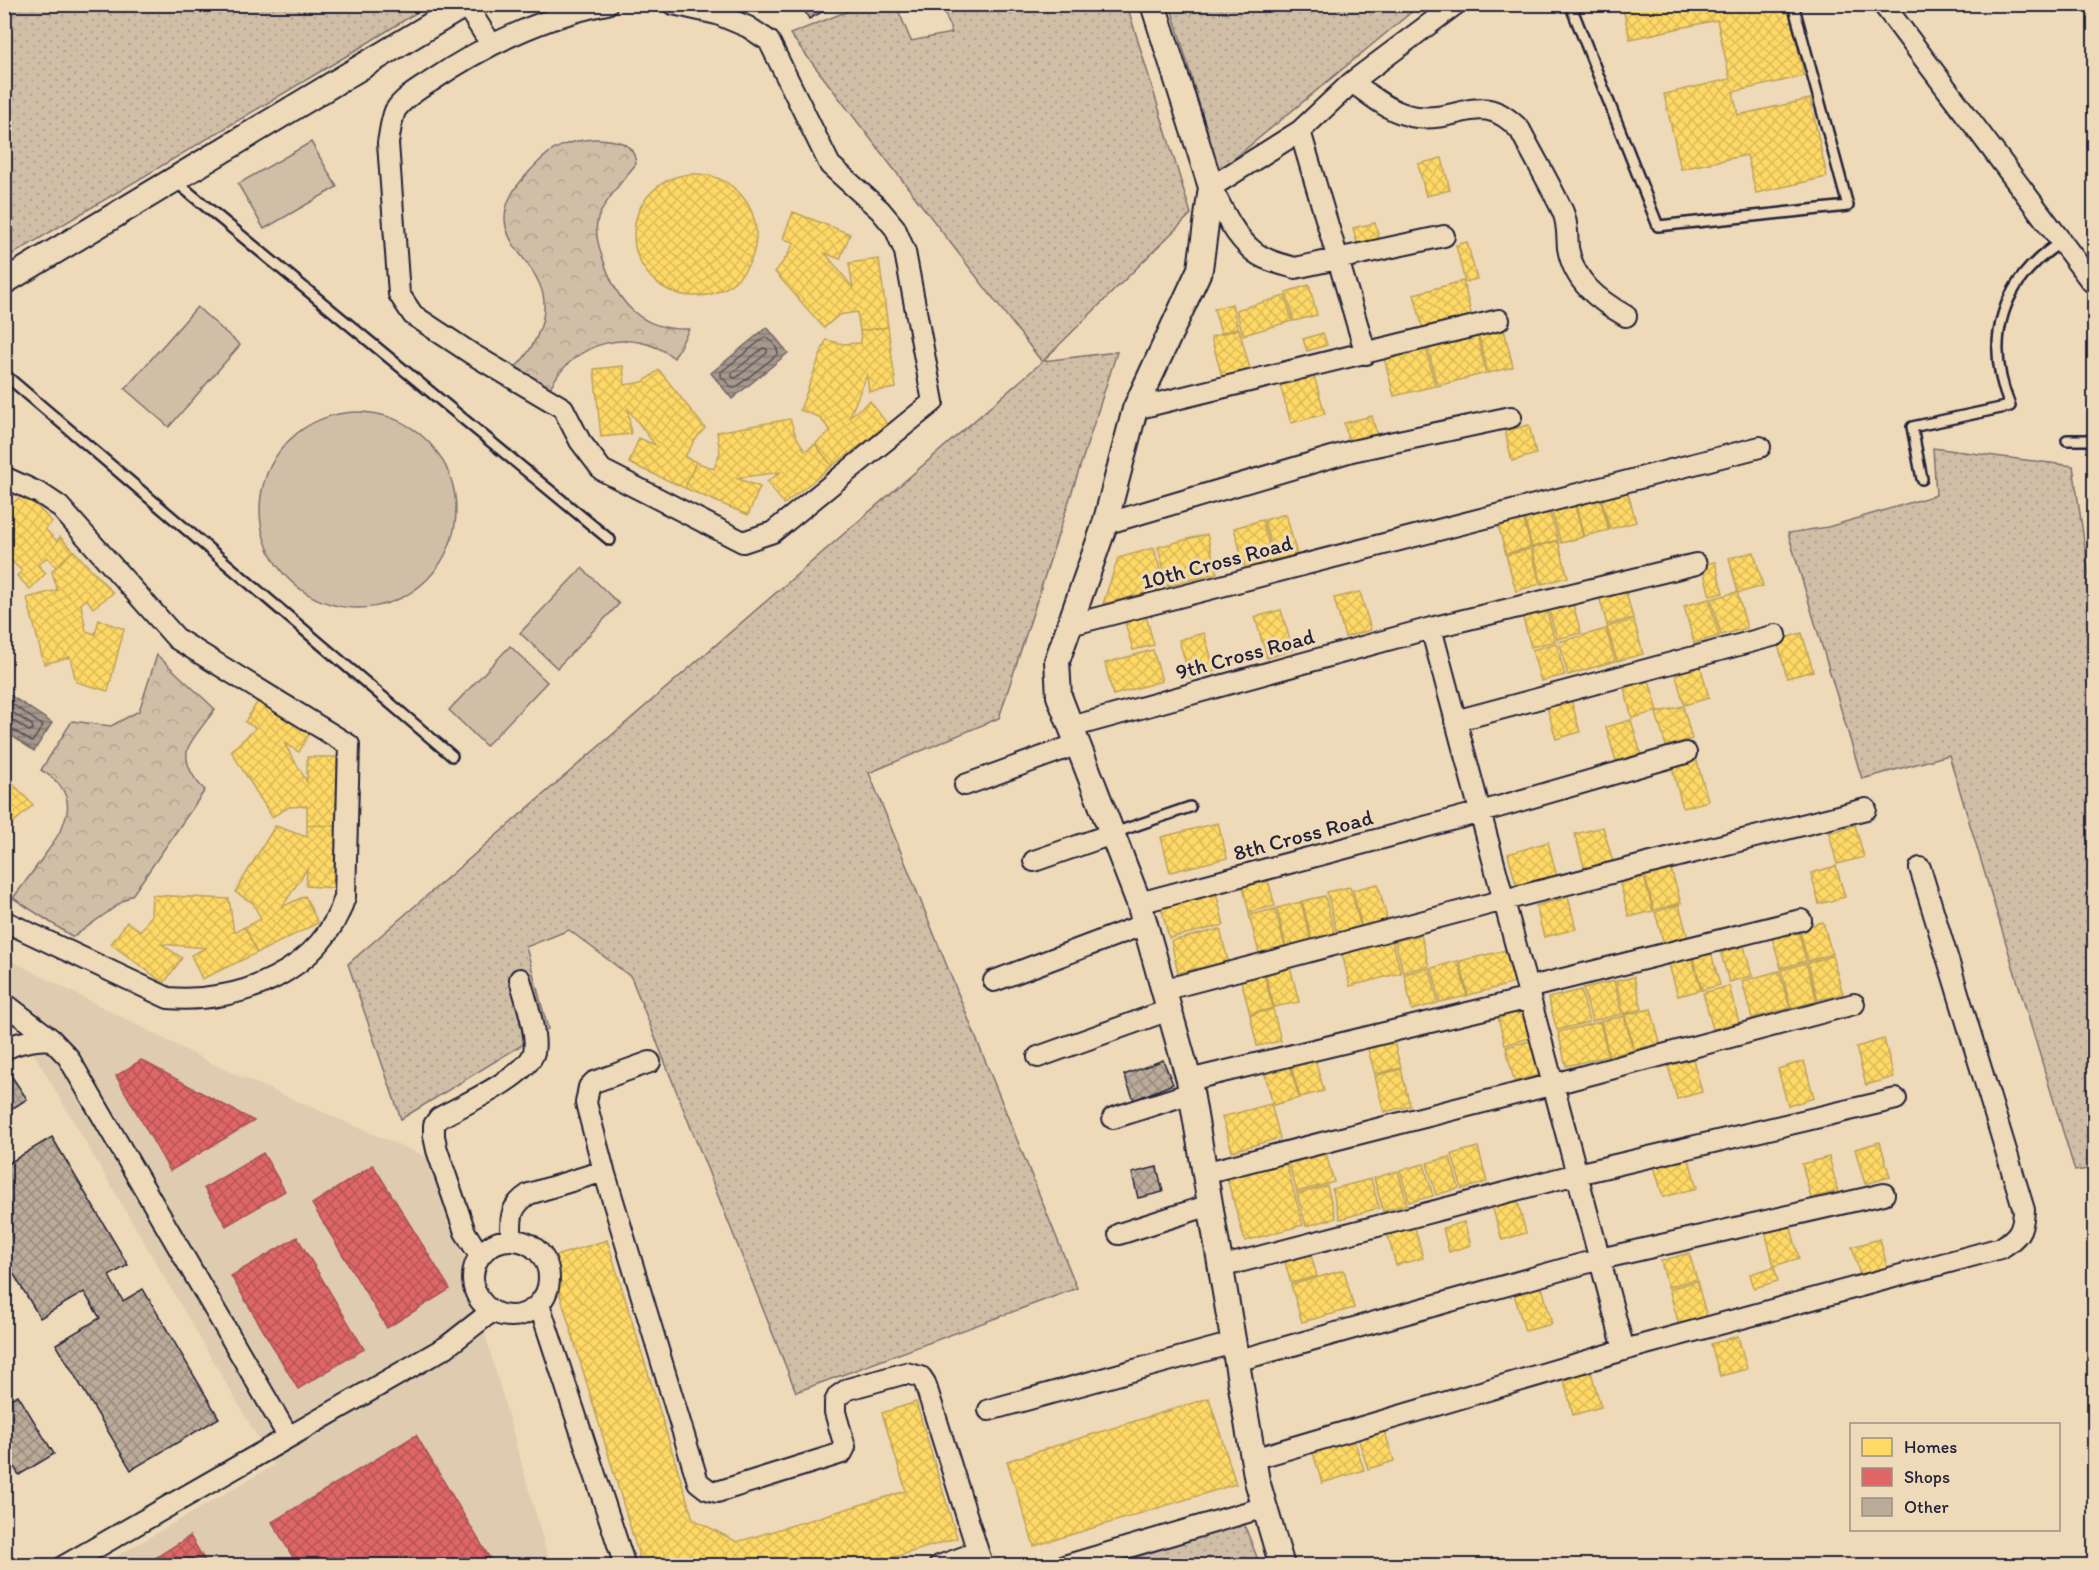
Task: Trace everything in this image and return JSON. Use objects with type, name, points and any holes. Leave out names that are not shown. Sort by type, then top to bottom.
[{"type":"street","points":[[607,4],[577,10],[487,47],[412,94],[396,110],[388,142],[399,294],[413,315],[472,354],[563,408],[580,441],[602,470],[743,542],[773,532],[933,402],[905,252],[895,228],[880,210],[830,165],[769,41],[748,27],[717,14],[673,4]]},
{"type":"street","points":[[1154,4],[1211,187],[1233,228],[1252,251],[1272,261],[1295,268],[1444,236]]},
{"type":"street","points":[[1282,1566],[1253,1459],[1190,1086],[1142,914],[1059,696],[1057,661],[1105,524],[1135,409],[1200,269],[1211,187],[1300,130],[1352,82],[1456,4]]},
{"type":"street","points":[[1883,4],[2093,283]]},
{"type":"street","points":[[4,282],[464,6],[487,47]]},
{"type":"street","points":[[1352,82],[1383,105],[1404,114],[1431,117],[1490,109],[1510,119],[1521,130],[1563,214],[1570,254],[1578,275],[1588,290],[1604,304],[1626,316]]},
{"type":"street","points":[[1300,130],[1365,354]]},
{"type":"street","points":[[1135,409],[1499,320]]},
{"type":"street","points":[[1105,524],[1352,451],[1511,417]]},
{"type":"street","name":"10th Cross Road","points":[[1070,625],[1760,447]]},
{"type":"street","points":[[4,477],[41,494],[59,506],[177,639],[349,745],[345,897],[341,911],[319,945],[298,964],[267,981],[227,996],[168,998],[4,921]]},
{"type":"street","name":"9th Cross Road","points":[[965,785],[1075,736],[1431,628],[1696,564]]},
{"type":"street","points":[[1431,628],[1624,1350]]},
{"type":"street","points":[[1455,721],[1776,635]]},
{"type":"street","name":"8th Cross Road","points":[[994,981],[1142,914],[1480,812],[1686,753]]},
{"type":"street","points":[[1038,1057],[1166,1000],[1504,900],[1866,809]]},
{"type":"street","points":[[1034,861],[1112,834]]},
{"type":"street","points":[[1253,1459],[1624,1350],[2001,1248],[2013,1240],[2023,1227],[2024,1210],[1920,868]]},
{"type":"street","points":[[1113,1118],[1190,1086],[1801,920]]},
{"type":"street","points":[[480,1256],[465,1232],[455,1208],[437,1150],[434,1125],[439,1118],[502,1083],[522,1070],[529,1062],[534,1052],[534,1039],[520,979]]},
{"type":"street","points":[[4,1003],[51,1039],[72,1064],[288,1436]]},
{"type":"street","points":[[1204,1173],[1554,1084],[1854,1004]]},
{"type":"street","points":[[4,1050],[10,1046],[51,1039]]},
{"type":"street","points":[[650,1062],[594,1082],[589,1087],[586,1103],[604,1171],[698,1482],[707,1489],[717,1492],[842,1453],[845,1447],[835,1412],[835,1402],[838,1396],[848,1389],[906,1373],[913,1374],[921,1377],[925,1383],[981,1559],[939,1566]]},
{"type":"street","points":[[1220,1266],[1577,1174],[1896,1099]]},
{"type":"street","points":[[511,1239],[511,1217],[514,1207],[520,1200],[529,1194],[604,1171]]},
{"type":"street","points":[[989,1410],[1235,1352],[1600,1259],[1884,1194]]},
{"type":"street","points":[[1119,1234],[1210,1205]]},
{"type":"street","points":[[511,1239],[524,1241],[535,1247],[549,1268],[550,1281],[546,1294],[529,1312],[517,1316],[492,1311],[482,1302],[474,1285],[474,1267],[480,1256],[488,1247],[499,1241],[511,1239]]},
{"type":"street","points":[[539,1304],[625,1566]]},
{"type":"street","points":[[64,1566],[446,1347],[492,1311]]},
{"type":"street","points":[[1064,1566],[1265,1507]]},
{"type":"lane","points":[[1570,4],[1658,226],[1848,206],[1793,4]]},
{"type":"lane","points":[[175,181],[610,540]]},
{"type":"lane","points":[[1922,479],[1912,427],[2010,406],[1997,357],[2000,324],[2005,307],[2028,269],[2047,251],[2061,242]]},
{"type":"lane","points":[[4,374],[452,756]]},
{"type":"lane","points":[[2067,440],[2094,440]]},
{"type":"lane","points":[[1112,834],[1190,807]]},
{"type":"shaded area","points":[[4,957],[225,1070],[427,1157],[452,1216],[550,1565],[102,1565],[274,1465],[5,1004]]},
{"type":"green space","points":[[5,4],[429,5],[5,259]]},
{"type":"green space","points":[[1170,4],[1420,5],[1219,171]]},
{"type":"green space","points":[[863,5],[896,5],[911,41],[952,33],[942,5],[1127,5],[1191,214],[1043,361],[1117,352],[999,718],[869,773],[1077,1288],[796,1392],[631,977],[569,930],[526,947],[548,1029],[401,1119],[348,964],[1042,362],[790,34]]},
{"type":"green space","points":[[594,139],[622,143],[631,150],[636,164],[608,200],[597,222],[600,251],[616,289],[633,311],[644,319],[657,325],[689,329],[674,358],[658,348],[640,342],[605,343],[573,359],[560,372],[550,388],[516,367],[536,339],[544,305],[539,283],[509,235],[505,220],[506,208],[517,186],[544,156],[561,146]]},
{"type":"green space","points":[[311,142],[337,187],[264,229],[238,184]]},
{"type":"green space","points":[[197,307],[240,345],[169,427],[125,389]]},
{"type":"green space","points":[[358,412],[386,416],[404,424],[420,434],[434,448],[452,482],[456,510],[452,538],[444,556],[434,572],[420,586],[386,604],[358,608],[330,604],[312,596],[296,586],[282,572],[264,538],[260,510],[264,482],[272,464],[282,448],[296,434],[330,416]]},
{"type":"green space","points":[[1933,448],[2073,466],[2094,609],[2094,1168],[2075,1171],[1949,755],[1862,779],[1788,533],[1828,527],[1936,495]]},
{"type":"green space","points":[[582,568],[619,604],[557,668],[520,633]]},
{"type":"green space","points":[[510,646],[547,682],[486,746],[449,710]]},
{"type":"green space","points":[[157,655],[215,709],[193,739],[187,754],[191,771],[205,790],[133,894],[73,937],[13,898],[59,833],[67,811],[67,800],[63,790],[41,770],[72,721],[111,726],[139,711]]},
{"type":"green space","points":[[1244,1524],[1260,1565],[1109,1565]]},
{"type":"water","points":[[767,327],[788,353],[732,399],[711,373]]},
{"type":"water","points":[[4,691],[52,723],[34,751],[5,731]]},
{"type":"building: Homes","points":[[1622,4],[1788,4],[1804,76],[1733,92],[1738,115],[1810,99],[1827,177],[1756,193],[1747,155],[1681,169],[1664,94],[1730,79],[1717,20],[1630,39]]},
{"type":"building: Homes","points":[[1442,158],[1450,190],[1426,196],[1418,164]]},
{"type":"building: Homes","points":[[695,174],[718,178],[738,192],[752,212],[756,235],[752,258],[738,278],[718,292],[695,296],[672,292],[652,278],[638,258],[634,235],[638,212],[652,192],[672,178]]},
{"type":"building: Homes","points":[[793,212],[850,234],[840,259],[825,253],[853,288],[849,263],[879,259],[888,327],[860,331],[857,312],[839,315],[824,328],[775,272],[794,243],[783,238]]},
{"type":"building: Homes","points":[[1375,223],[1380,242],[1358,247],[1353,228]]},
{"type":"building: Homes","points":[[1467,242],[1477,279],[1465,282],[1456,245]]},
{"type":"building: Homes","points":[[1463,281],[1472,317],[1423,329],[1414,294]]},
{"type":"building: Homes","points":[[1309,285],[1317,315],[1294,321],[1286,292]]},
{"type":"building: Homes","points":[[1285,296],[1292,321],[1243,335],[1236,310]]},
{"type":"building: Homes","points":[[1232,304],[1238,328],[1221,333],[1214,309]]},
{"type":"building: Homes","points":[[1502,321],[1513,367],[1488,373],[1477,328]]},
{"type":"building: Homes","points":[[888,327],[896,388],[869,392],[867,375],[850,416],[870,401],[888,425],[832,466],[815,444],[831,431],[819,417],[800,410],[826,340],[843,344],[861,343],[860,331]]},
{"type":"building: Homes","points":[[1239,329],[1251,373],[1223,380],[1211,337]]},
{"type":"building: Homes","points":[[1476,331],[1486,373],[1437,386],[1427,343]]},
{"type":"building: Homes","points":[[1323,333],[1327,345],[1307,351],[1303,339]]},
{"type":"building: Homes","points":[[1425,344],[1435,386],[1394,396],[1383,354]]},
{"type":"building: Homes","points":[[623,366],[625,385],[643,382],[659,370],[705,428],[685,457],[696,462],[685,488],[629,463],[639,438],[655,445],[628,409],[631,434],[601,437],[594,369]]},
{"type":"building: Homes","points":[[1314,376],[1325,414],[1291,423],[1280,385]]},
{"type":"building: Homes","points":[[1372,416],[1378,439],[1350,446],[1344,423]]},
{"type":"building: Homes","points":[[790,419],[805,451],[815,444],[832,466],[784,504],[767,482],[781,472],[736,478],[760,487],[748,515],[685,488],[696,462],[714,469],[720,452],[717,432]]},
{"type":"building: Homes","points":[[1529,425],[1536,454],[1512,461],[1505,431]]},
{"type":"building: Homes","points":[[1626,486],[1636,522],[1610,529],[1600,493]]},
{"type":"building: Homes","points":[[24,493],[52,522],[45,529],[57,541],[60,537],[73,550],[56,567],[47,557],[38,565],[46,573],[30,589],[17,576],[22,571],[4,554],[4,503],[11,505]]},
{"type":"building: Homes","points":[[1599,495],[1609,530],[1584,536],[1575,502]]},
{"type":"building: Homes","points":[[1574,502],[1583,537],[1561,543],[1551,508]]},
{"type":"building: Homes","points":[[1549,509],[1558,540],[1532,547],[1524,516]]},
{"type":"building: Homes","points":[[1286,514],[1297,555],[1275,561],[1264,520]]},
{"type":"building: Homes","points":[[1522,514],[1531,547],[1506,554],[1497,521]]},
{"type":"building: Homes","points":[[1262,520],[1273,561],[1245,568],[1234,528]]},
{"type":"building: Homes","points":[[1207,534],[1217,573],[1168,586],[1158,547]]},
{"type":"building: Homes","points":[[1558,541],[1568,577],[1542,584],[1532,548]]},
{"type":"building: Homes","points":[[1154,548],[1165,588],[1103,604],[1118,558]]},
{"type":"building: Homes","points":[[1531,549],[1540,584],[1516,591],[1506,555]]},
{"type":"building: Homes","points":[[73,550],[113,593],[93,608],[87,599],[81,604],[86,631],[95,634],[99,620],[124,629],[108,691],[76,682],[70,657],[44,664],[27,598],[57,590],[52,571]]},
{"type":"building: Homes","points":[[1754,552],[1763,586],[1738,593],[1729,558]]},
{"type":"building: Homes","points":[[1715,562],[1723,593],[1710,596],[1702,565]]},
{"type":"building: Homes","points":[[1624,585],[1633,618],[1607,625],[1598,592]]},
{"type":"building: Homes","points":[[1360,592],[1371,630],[1345,637],[1334,598]]},
{"type":"building: Homes","points":[[1737,592],[1747,628],[1721,635],[1711,599]]},
{"type":"building: Homes","points":[[1571,597],[1581,633],[1557,639],[1547,604]]},
{"type":"building: Homes","points":[[1709,599],[1719,636],[1694,643],[1684,606]]},
{"type":"building: Homes","points":[[1545,604],[1555,641],[1531,647],[1521,611]]},
{"type":"building: Homes","points":[[1281,610],[1293,650],[1267,658],[1255,617]]},
{"type":"building: Homes","points":[[1146,616],[1154,645],[1133,650],[1125,622]]},
{"type":"building: Homes","points":[[1634,620],[1643,654],[1617,661],[1607,627]]},
{"type":"building: Homes","points":[[1606,629],[1615,661],[1568,675],[1559,642]]},
{"type":"building: Homes","points":[[1204,633],[1215,671],[1190,678],[1179,640]]},
{"type":"building: Homes","points":[[1802,633],[1813,671],[1787,678],[1777,640]]},
{"type":"building: Homes","points":[[1556,643],[1565,675],[1541,681],[1532,650]]},
{"type":"building: Homes","points":[[1153,650],[1162,681],[1113,695],[1105,663]]},
{"type":"building: Homes","points":[[1700,665],[1709,698],[1684,705],[1675,672]]},
{"type":"building: Homes","points":[[1648,677],[1658,711],[1632,718],[1623,684]]},
{"type":"building: Homes","points":[[260,698],[312,728],[299,752],[284,743],[307,782],[307,757],[337,757],[336,826],[307,825],[307,806],[289,807],[272,817],[231,751],[256,728],[245,722]]},
{"type":"building: Homes","points":[[1571,700],[1580,732],[1556,739],[1547,707]]},
{"type":"building: Homes","points":[[1683,706],[1692,739],[1666,746],[1656,713]]},
{"type":"building: Homes","points":[[1631,720],[1641,754],[1616,761],[1606,727]]},
{"type":"building: Homes","points":[[1697,761],[1708,801],[1683,808],[1672,768]]},
{"type":"building: Homes","points":[[11,782],[33,805],[4,831],[4,789]]},
{"type":"building: Homes","points":[[1218,823],[1227,858],[1170,872],[1161,837]]},
{"type":"building: Homes","points":[[307,825],[336,826],[333,888],[306,886],[307,869],[282,907],[305,896],[318,923],[257,953],[245,927],[261,919],[253,903],[235,892],[275,826],[307,837]]},
{"type":"building: Homes","points":[[1855,825],[1864,857],[1837,864],[1829,833]]},
{"type":"building: Homes","points":[[1603,827],[1613,862],[1585,870],[1575,834]]},
{"type":"building: Homes","points":[[1548,842],[1557,877],[1517,888],[1508,854]]},
{"type":"building: Homes","points":[[1836,866],[1845,897],[1819,904],[1811,873]]},
{"type":"building: Homes","points":[[1671,869],[1681,903],[1654,910],[1645,877]]},
{"type":"building: Homes","points":[[1266,873],[1275,906],[1249,912],[1241,879]]},
{"type":"building: Homes","points":[[1644,877],[1653,911],[1629,917],[1620,883]]},
{"type":"building: Homes","points":[[1378,884],[1388,922],[1362,928],[1353,890]]},
{"type":"building: Homes","points":[[1350,887],[1361,928],[1337,934],[1327,892]]},
{"type":"building: Homes","points":[[1215,889],[1224,925],[1169,938],[1160,903]]},
{"type":"building: Homes","points":[[152,895],[229,899],[234,932],[245,927],[257,953],[202,979],[191,955],[206,948],[161,944],[182,958],[164,983],[111,944],[127,922],[141,931],[151,916]]},
{"type":"building: Homes","points":[[1325,896],[1335,935],[1312,940],[1302,901]]},
{"type":"building: Homes","points":[[1568,897],[1576,929],[1544,937],[1536,906]]},
{"type":"building: Homes","points":[[1301,902],[1311,941],[1286,947],[1277,908]]},
{"type":"building: Homes","points":[[1679,905],[1688,938],[1664,944],[1655,912]]},
{"type":"building: Homes","points":[[1275,909],[1285,947],[1259,953],[1249,915]]},
{"type":"building: Homes","points":[[1823,922],[1832,954],[1808,961],[1799,929]]},
{"type":"building: Homes","points":[[1220,929],[1228,961],[1178,973],[1171,941]]},
{"type":"building: Homes","points":[[1798,930],[1806,961],[1781,968],[1772,937]]},
{"type":"building: Homes","points":[[1421,935],[1429,966],[1403,972],[1395,941]]},
{"type":"building: Homes","points":[[1392,940],[1401,973],[1350,986],[1342,953]]},
{"type":"building: Homes","points":[[1744,946],[1752,976],[1729,982],[1721,953]]},
{"type":"building: Homes","points":[[1710,949],[1720,985],[1702,990],[1692,953]]},
{"type":"building: Homes","points":[[1507,950],[1515,983],[1468,995],[1460,961]]},
{"type":"building: Homes","points":[[1691,955],[1701,990],[1678,996],[1668,961]]},
{"type":"building: Homes","points":[[1832,956],[1843,994],[1818,1000],[1808,963]]},
{"type":"building: Homes","points":[[1458,961],[1467,996],[1440,1002],[1432,968]]},
{"type":"building: Homes","points":[[1806,963],[1817,1001],[1791,1008],[1781,970]]},
{"type":"building: Homes","points":[[1290,967],[1299,1002],[1274,1007],[1265,973]]},
{"type":"building: Homes","points":[[1430,968],[1438,1003],[1412,1010],[1404,974]]},
{"type":"building: Homes","points":[[1779,971],[1790,1008],[1752,1018],[1742,981]]},
{"type":"building: Homes","points":[[1264,974],[1273,1008],[1250,1014],[1241,980]]},
{"type":"building: Homes","points":[[1634,977],[1642,1009],[1624,1014],[1616,981]]},
{"type":"building: Homes","points":[[1614,981],[1622,1014],[1592,1021],[1583,988]]},
{"type":"building: Homes","points":[[1729,986],[1739,1022],[1713,1029],[1703,993]]},
{"type":"building: Homes","points":[[1581,990],[1589,1022],[1557,1030],[1548,998]]},
{"type":"building: Homes","points":[[1522,1007],[1530,1038],[1505,1045],[1497,1013]]},
{"type":"building: Homes","points":[[1273,1009],[1281,1041],[1257,1046],[1250,1015]]},
{"type":"building: Homes","points":[[1651,1009],[1660,1043],[1634,1050],[1625,1015]]},
{"type":"building: Homes","points":[[1624,1016],[1633,1050],[1609,1056],[1601,1021]]},
{"type":"building: Homes","points":[[1600,1022],[1608,1056],[1566,1066],[1558,1032]]},
{"type":"building: Homes","points":[[1392,1035],[1401,1068],[1375,1074],[1366,1042]]},
{"type":"building: Homes","points":[[1884,1039],[1894,1077],[1866,1085],[1856,1047]]},
{"type":"building: Homes","points":[[1530,1041],[1539,1075],[1514,1081],[1506,1047]]},
{"type":"building: Homes","points":[[1313,1052],[1324,1091],[1300,1097],[1289,1059]]},
{"type":"building: Homes","points":[[1288,1059],[1299,1098],[1273,1105],[1263,1066]]},
{"type":"building: Homes","points":[[1693,1059],[1702,1092],[1677,1099],[1668,1066]]},
{"type":"building: Homes","points":[[1804,1061],[1814,1098],[1788,1106],[1778,1069]]},
{"type":"building: Homes","points":[[1401,1069],[1410,1106],[1384,1112],[1375,1076]]},
{"type":"building: Homes","points":[[1271,1104],[1280,1138],[1232,1151],[1222,1117]]},
{"type":"building: Homes","points":[[1880,1142],[1890,1177],[1865,1184],[1855,1149]]},
{"type":"building: Homes","points":[[1324,1147],[1334,1182],[1297,1192],[1287,1158]]},
{"type":"building: Homes","points":[[1478,1147],[1487,1182],[1462,1189],[1452,1154]]},
{"type":"building: Homes","points":[[1688,1156],[1697,1188],[1663,1197],[1654,1166]]},
{"type":"building: Homes","points":[[1450,1157],[1459,1188],[1436,1195],[1427,1163]]},
{"type":"building: Homes","points":[[1829,1157],[1838,1191],[1811,1198],[1802,1164]]},
{"type":"building: Homes","points":[[1285,1159],[1303,1225],[1245,1241],[1226,1175]]},
{"type":"building: Homes","points":[[1424,1164],[1433,1196],[1409,1202],[1400,1170]]},
{"type":"building: Homes","points":[[1398,1171],[1407,1204],[1383,1211],[1374,1178]]},
{"type":"building: Homes","points":[[1371,1179],[1379,1208],[1340,1219],[1332,1189]]},
{"type":"building: Homes","points":[[1327,1186],[1336,1218],[1306,1226],[1297,1194]]},
{"type":"building: Homes","points":[[1517,1199],[1526,1233],[1502,1240],[1492,1206]]},
{"type":"building: Homes","points":[[1413,1221],[1423,1258],[1396,1265],[1386,1229]]},
{"type":"building: Homes","points":[[1464,1222],[1471,1245],[1449,1252],[1443,1228]]},
{"type":"building: Homes","points":[[1790,1224],[1799,1258],[1774,1266],[1765,1231]]},
{"type":"building: Homes","points":[[1880,1239],[1889,1274],[1862,1282],[1852,1247]]},
{"type":"building: Homes","points":[[607,1240],[693,1519],[737,1542],[906,1491],[882,1413],[916,1402],[957,1538],[865,1566],[642,1566],[549,1258]]},
{"type":"building: Homes","points":[[1310,1252],[1317,1276],[1291,1283],[1284,1259]]},
{"type":"building: Homes","points":[[1689,1253],[1697,1279],[1668,1287],[1661,1261]]},
{"type":"building: Homes","points":[[1774,1267],[1778,1281],[1754,1288],[1750,1274]]},
{"type":"building: Homes","points":[[1344,1270],[1354,1308],[1302,1322],[1291,1285]]},
{"type":"building: Homes","points":[[1697,1281],[1707,1318],[1679,1325],[1669,1289]]},
{"type":"building: Homes","points":[[1542,1287],[1552,1324],[1525,1331],[1514,1294]]},
{"type":"building: Homes","points":[[1738,1336],[1747,1369],[1720,1376],[1711,1344]]},
{"type":"building: Homes","points":[[1591,1372],[1601,1407],[1573,1415],[1564,1380]]},
{"type":"building: Homes","points":[[1209,1398],[1236,1484],[1034,1546],[1007,1461]]},
{"type":"building: Homes","points":[[1382,1423],[1394,1461],[1368,1469],[1356,1431]]},
{"type":"building: Homes","points":[[1354,1440],[1364,1470],[1322,1483],[1313,1453]]},
{"type":"building: Shops","points":[[141,1060],[254,1121],[170,1171],[116,1076]]},
{"type":"building: Shops","points":[[263,1153],[285,1191],[226,1226],[204,1188]]},
{"type":"building: Shops","points":[[373,1165],[450,1289],[387,1328],[312,1204]]},
{"type":"building: Shops","points":[[297,1237],[364,1349],[298,1389],[231,1276]]},
{"type":"building: Shops","points":[[416,1435],[492,1562],[486,1566],[298,1566],[272,1522]]},
{"type":"building: Shops","points":[[190,1536],[208,1566],[156,1566],[152,1560]]},
{"type":"building: Other","points":[[801,4],[837,4],[809,19]]},
{"type":"building: Other","points":[[1163,1060],[1173,1084],[1134,1100],[1124,1075]]},
{"type":"building: Other","points":[[4,1065],[27,1099],[4,1114]]},
{"type":"building: Other","points":[[52,1137],[128,1265],[109,1276],[123,1301],[143,1289],[219,1418],[131,1470],[56,1344],[100,1318],[84,1292],[40,1318],[4,1258],[4,1166]]},
{"type":"building: Other","points":[[1157,1167],[1163,1192],[1138,1198],[1132,1173]]},
{"type":"building: Other","points":[[18,1395],[54,1454],[19,1475],[4,1451],[4,1403]]}]
